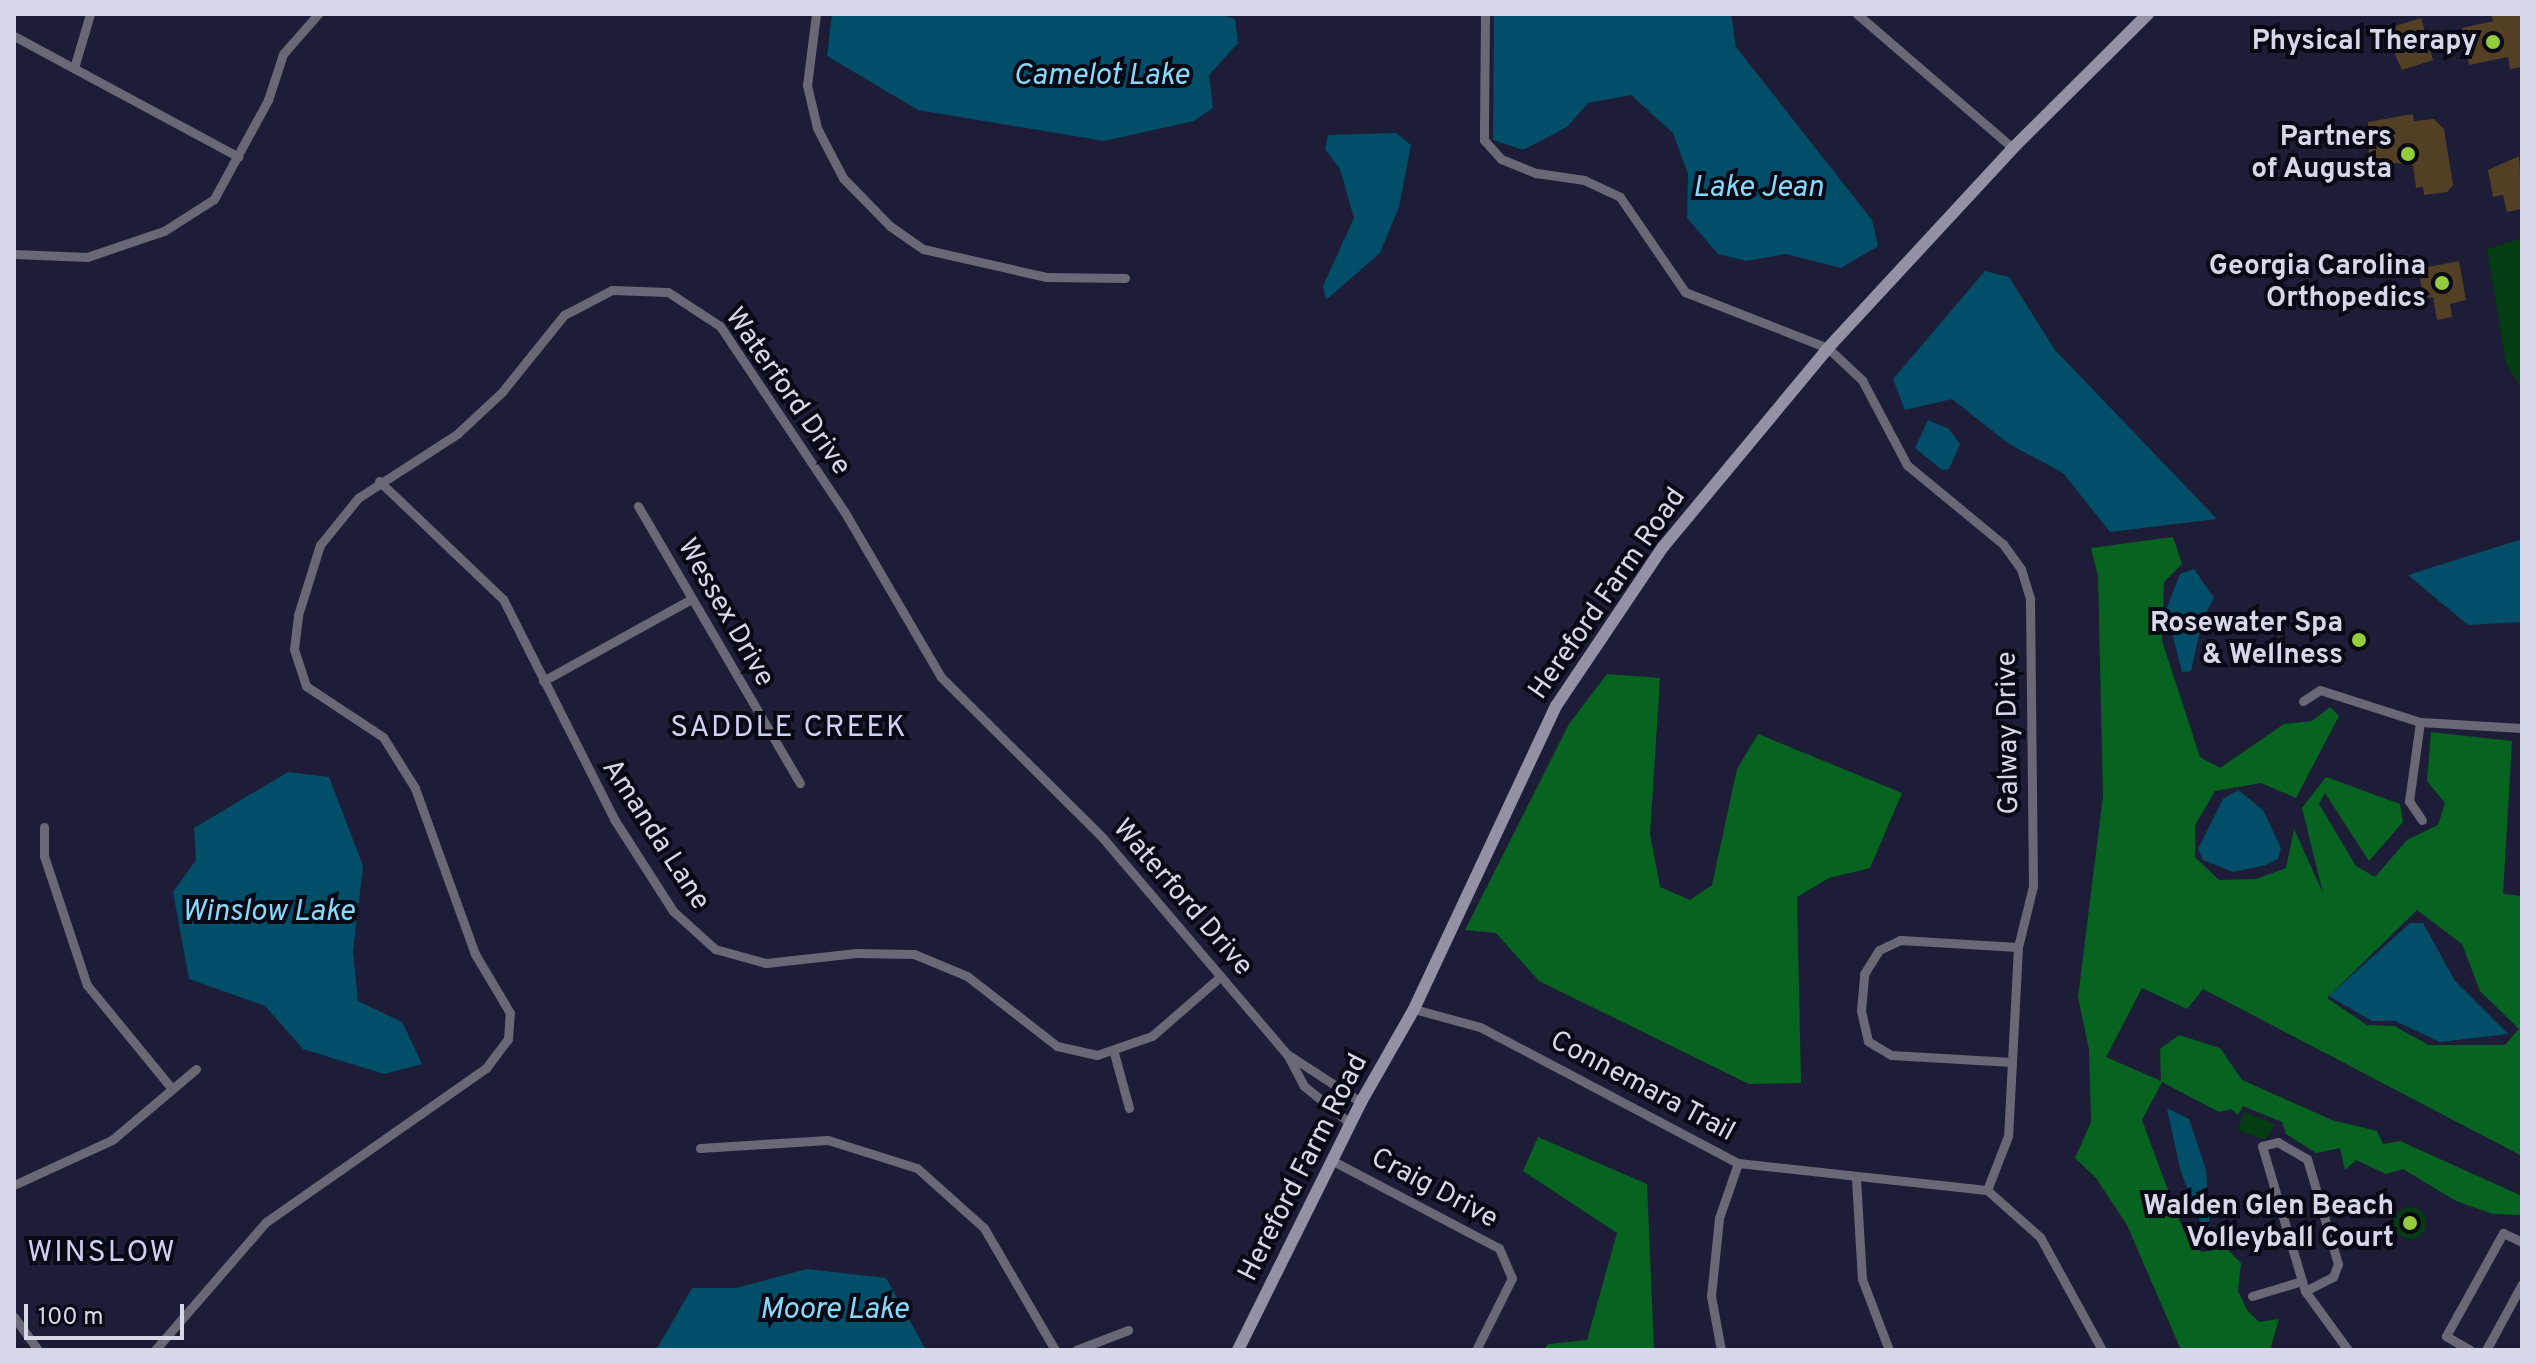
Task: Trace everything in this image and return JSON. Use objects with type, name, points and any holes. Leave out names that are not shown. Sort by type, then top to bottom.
[{"type":"street","points":[[74,68],[90,14]]},
{"type":"street","points":[[14,254],[87,257],[164,231],[214,199],[239,157],[283,54],[318,14]]},
{"type":"street","points":[[816,14],[807,85],[817,128],[843,178],[890,226],[923,249],[1046,277],[1125,278]]},
{"type":"street","points":[[1485,14],[1484,140],[1501,159],[1536,173],[1584,180],[1620,197],[1685,292],[1828,348]]},
{"type":"street","points":[[1857,14],[2013,148]]},
{"type":"street","name":"Hereford Farm Road","points":[[1238,1350],[1361,1102],[1414,1009],[1556,706],[1663,547],[1828,348],[2013,148],[2148,14]]},
{"type":"street","points":[[14,36],[239,157]]},
{"type":"street","name":"Waterford Drive","points":[[155,1350],[266,1222],[486,1068],[501,1053],[511,1027],[475,954],[401,761],[365,721],[306,686],[297,670],[305,580],[337,520],[379,481],[483,412],[564,315],[586,299],[637,288],[696,306],[742,356],[844,511],[941,677],[1102,837],[1287,1054],[1304,1086],[1351,1124]]},
{"type":"street","name":"Galway Drive","points":[[1828,348],[1862,380],[1907,465],[2003,544],[2021,569],[2030,599],[2033,886],[2018,947],[2008,1136],[1987,1190]]},
{"type":"street","name":"Amanda Lane","points":[[379,481],[482,572],[503,599],[570,741],[655,885],[695,935],[715,949],[766,963],[856,953],[914,954],[967,976],[1057,1046],[1114,1053]]},
{"type":"street","name":"Wessex Drive","points":[[638,506],[690,600],[800,783]]},
{"type":"street","points":[[543,681],[690,600]]},
{"type":"street","points":[[2303,701],[2320,690],[2420,722],[2522,728]]},
{"type":"street","points":[[2420,722],[2409,801],[2422,820]]},
{"type":"street","points":[[44,827],[44,856],[87,985],[172,1089]]},
{"type":"street","points":[[2012,1062],[1891,1055],[1868,1041],[1861,1011],[1864,974],[1879,950],[1900,940],[2018,947]]},
{"type":"street","points":[[1129,1108],[1114,1053],[1152,1036],[1221,976]]},
{"type":"street","name":"Connemara Trail","points":[[1414,1009],[1480,1027],[1738,1163],[1856,1179],[1987,1190]]},
{"type":"street","name":"Waterford Drive","points":[[1287,1054],[1361,1102]]},
{"type":"street","points":[[14,1185],[112,1140],[196,1069]]},
{"type":"street","points":[[1304,1086],[1316,1074]]},
{"type":"street","points":[[700,1148],[828,1140],[917,1168],[984,1228],[1055,1350]]},
{"type":"street","points":[[2305,1291],[2333,1277],[2338,1264],[2307,1159],[2278,1142],[2262,1146],[2305,1291],[2348,1350]]},
{"type":"street","name":"Craig Drive","points":[[1333,1161],[1499,1248],[1512,1278],[1476,1350]]},
{"type":"street","points":[[1721,1350],[1711,1296],[1719,1218],[1738,1163]]},
{"type":"street","points":[[1856,1179],[1862,1279],[1889,1350]]},
{"type":"street","points":[[1987,1190],[2040,1237],[2102,1350]]},
{"type":"street","points":[[2470,1350],[2446,1336],[2503,1233],[2522,1242]]},
{"type":"street","points":[[2252,1296],[2302,1281]]},
{"type":"street","points":[[2486,1350],[2522,1284]]},
{"type":"street","points":[[14,1317],[38,1350]]},
{"type":"street","points":[[1076,1350],[1128,1330]]},
{"type":"green space","points":[[2522,238],[2522,389],[2506,363],[2487,249]]},
{"type":"green space","points":[[2173,537],[2182,564],[2164,582],[2162,641],[2200,757],[2220,768],[2284,724],[2312,721],[2330,707],[2339,716],[2296,798],[2261,783],[2215,791],[2195,825],[2195,857],[2219,880],[2256,879],[2286,868],[2294,829],[2323,893],[2302,808],[2326,777],[2400,804],[2403,822],[2369,861],[2325,793],[2319,804],[2356,866],[2375,877],[2407,840],[2438,825],[2445,803],[2427,781],[2431,732],[2512,741],[2503,894],[2522,896],[2522,1156],[2203,989],[2187,1009],[2142,988],[2106,1057],[2161,1081],[2160,1049],[2179,1035],[2220,1048],[2242,1080],[2332,1120],[2377,1131],[2383,1144],[2400,1141],[2522,1196],[2522,1215],[2493,1214],[2456,1201],[2403,1169],[2386,1174],[2356,1160],[2345,1170],[2340,1148],[2316,1153],[2286,1134],[2282,1122],[2243,1106],[2238,1115],[2231,1109],[2219,1112],[2162,1082],[2142,1120],[2178,1217],[2188,1240],[2202,1252],[2226,1248],[2241,1263],[2238,1291],[2247,1310],[2259,1322],[2279,1319],[2270,1350],[2181,1350],[2127,1225],[2096,1178],[2075,1158],[2091,1122],[2089,1050],[2078,997],[2103,796],[2098,576],[2091,548]],"holes":[[[2417,910],[2462,944],[2480,991],[2519,1029],[2505,1045],[2429,1045],[2394,1026],[2367,1025],[2327,998]]]},
{"type":"green space","points":[[1607,674],[1660,678],[1650,834],[1660,887],[1690,900],[1712,885],[1737,769],[1758,734],[1902,793],[1870,868],[1829,878],[1797,897],[1801,1083],[1749,1084],[1539,981],[1496,933],[1465,930],[1569,724]]},
{"type":"green space","points":[[2244,1112],[2275,1124],[2265,1140],[2238,1130]]},
{"type":"green space","points":[[1538,1137],[1647,1184],[1654,1350],[1544,1350],[1548,1344],[1587,1340],[1617,1233],[1523,1171]]},
{"type":"green space","name":"Walden Glen Beach Volleyball Court","points":[[2410,1207],[2422,1211],[2426,1223],[2422,1235],[2410,1239],[2398,1235],[2394,1223],[2398,1211]]},
{"type":"water","name":"Camelot Lake","points":[[832,14],[1219,14],[1235,19],[1238,43],[1209,75],[1213,108],[1194,121],[1104,141],[918,110],[827,56]]},
{"type":"water","name":"Lake Jean","points":[[1494,14],[1731,14],[1736,47],[1872,220],[1878,246],[1841,268],[1786,254],[1746,261],[1718,254],[1687,218],[1688,174],[1673,133],[1631,95],[1588,103],[1567,127],[1523,150],[1493,140]]},
{"type":"water","points":[[1396,133],[1411,145],[1399,207],[1380,253],[1326,300],[1323,286],[1354,218],[1340,169],[1325,149],[1328,135]]},
{"type":"water","points":[[1985,271],[2009,277],[2055,350],[2217,519],[2110,532],[2063,473],[2009,444],[1952,399],[1905,410],[1893,379]]},
{"type":"water","points":[[1928,420],[1949,429],[1960,444],[1949,469],[1942,470],[1915,448]]},
{"type":"water","points":[[2522,539],[2522,622],[2468,625],[2408,575]]},
{"type":"water","points":[[2194,569],[2214,598],[2202,621],[2191,671],[2182,672],[2166,610],[2180,574]]},
{"type":"water","name":"Winslow Lake","points":[[288,772],[329,777],[363,866],[353,952],[358,1001],[402,1022],[422,1064],[384,1074],[303,1049],[265,1006],[189,979],[173,892],[196,860],[194,828]]},
{"type":"water","points":[[2238,790],[2263,810],[2281,848],[2278,859],[2266,865],[2233,872],[2203,860],[2198,849],[2223,799]]},
{"type":"water","points":[[2410,923],[2423,923],[2455,981],[2508,1034],[2440,1042],[2395,1021],[2372,1021],[2329,996]]},
{"type":"water","points":[[2167,1108],[2189,1119],[2206,1170],[2210,1230],[2200,1222],[2180,1169]]},
{"type":"water","name":"Moore Lake","points":[[807,1269],[886,1278],[926,1350],[656,1350],[692,1288],[736,1288]]},
{"type":"building","name":"Physical Therapy","points":[[2491,14],[2522,14],[2521,67],[2510,69],[2508,57],[2469,65],[2462,28],[2493,21]]},
{"type":"building","points":[[2421,18],[2433,60],[2402,70],[2390,43],[2396,42],[2392,27]]},
{"type":"building","name":"Partners of Augusta","points":[[2413,114],[2414,121],[2434,119],[2444,129],[2453,185],[2447,192],[2424,195],[2423,187],[2416,188],[2413,165],[2369,160],[2368,122]]},
{"type":"building","points":[[2519,156],[2522,209],[2507,212],[2503,195],[2493,197],[2488,170]]},
{"type":"building","name":"Georgia Carolina Orthopedics","points":[[2459,261],[2466,300],[2450,304],[2452,317],[2437,320],[2433,297],[2424,299],[2418,269]]},
{"type":"place","name":"Physical Therapy","points":[[2493,42]]},
{"type":"place","name":"Partners of Augusta","points":[[2408,154]]},
{"type":"place","name":"Georgia Carolina Orthopedics","points":[[2442,283]]},
{"type":"place","name":"Rosewater Spa & Wellness","points":[[2359,640]]},
{"type":"place","name":"Walden Glen Beach Volleyball Court","points":[[2410,1223]]},
{"type":"district","name":"SADDLE CREEK","points":[[789,729]]},
{"type":"district","name":"WINSLOW","points":[[102,1254]]}]
